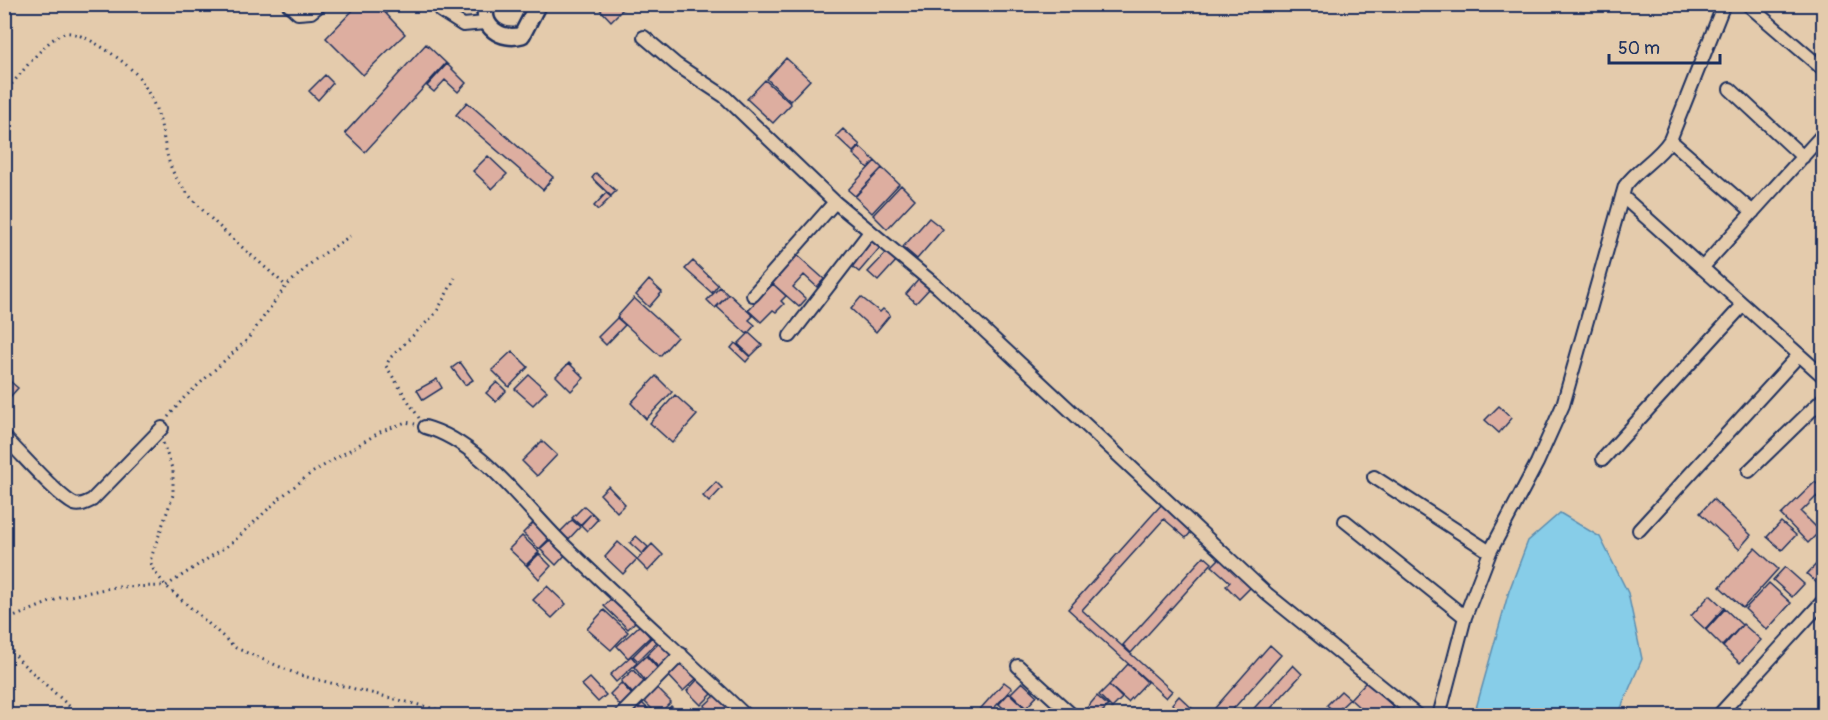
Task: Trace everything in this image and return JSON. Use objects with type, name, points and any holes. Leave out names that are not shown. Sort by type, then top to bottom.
[{"type":"street","points":[[288,4],[298,13],[311,12],[321,4]]},
{"type":"street","points":[[441,4],[441,11],[463,25],[485,23]]},
{"type":"street","points":[[487,4],[484,12],[485,23],[497,34],[513,38],[522,36],[538,4]]},
{"type":"street","points":[[1439,716],[1465,618],[1490,552],[1537,463],[1563,405],[1625,186],[1636,171],[1654,159],[1670,140],[1724,4]]},
{"type":"street","points":[[1747,4],[1824,70]]},
{"type":"street","points":[[644,37],[677,65],[724,96],[835,202],[939,288],[1267,594],[1418,716]]},
{"type":"street","points":[[1730,89],[1803,157]]},
{"type":"street","points":[[1702,268],[1824,134]]},
{"type":"street","points":[[1670,140],[1753,212]]},
{"type":"street","points":[[1623,196],[1824,377]]},
{"type":"street","points":[[753,295],[835,202]]},
{"type":"street","points":[[790,336],[870,232]]},
{"type":"street","points":[[1603,459],[1743,305]]},
{"type":"street","points":[[1639,530],[1799,355]]},
{"type":"street","points":[[1749,471],[1824,398]]},
{"type":"street","points":[[425,427],[438,430],[482,460],[565,547],[746,716]]},
{"type":"street","points":[[4,437],[61,494],[74,504],[82,505],[92,500],[162,428]]},
{"type":"street","points":[[1374,477],[1490,552]]},
{"type":"street","points":[[1345,521],[1465,618]]},
{"type":"street","points":[[1718,716],[1824,600]]},
{"type":"street","points":[[620,716],[681,654]]},
{"type":"street","points":[[1018,666],[1073,716]]},
{"type":"path","points":[[4,93],[53,38],[67,33],[78,34],[122,61],[141,79],[160,122],[162,142],[174,174],[196,202],[286,286]]},
{"type":"path","points":[[350,236],[316,259],[286,286],[248,340],[184,398],[162,428],[164,450],[173,471],[173,495],[153,546],[150,561],[154,571],[166,586],[236,648],[299,675],[463,716]]},
{"type":"path","points":[[425,427],[386,366],[401,346],[436,313],[455,278]]},
{"type":"path","points":[[4,621],[60,598],[115,587],[166,586],[233,542],[310,474],[380,432],[406,422],[425,427]]},
{"type":"path","points":[[4,642],[22,663],[80,716]]},
{"type":"path","points":[[429,716],[431,708]]},
{"type":"water","points":[[1560,513],[1600,537],[1628,593],[1642,659],[1618,715],[1478,715],[1475,712],[1509,591],[1528,541]]},
{"type":"building","points":[[359,4],[377,4],[405,34],[363,75],[326,38]]},
{"type":"building","points":[[595,4],[628,4],[611,21]]},
{"type":"building","points":[[426,44],[446,63],[365,152],[345,133]]},
{"type":"building","points":[[786,58],[810,80],[790,101],[767,79]]},
{"type":"building","points":[[447,64],[466,83],[458,92],[445,80],[434,92],[427,86]]},
{"type":"building","points":[[325,75],[333,83],[318,100],[309,91]]},
{"type":"building","points":[[765,80],[791,104],[773,123],[747,99]]},
{"type":"building","points":[[467,102],[553,177],[543,190],[456,115]]},
{"type":"building","points":[[843,129],[860,145],[853,152],[836,136]]},
{"type":"building","points":[[860,147],[875,161],[868,168],[853,154]]},
{"type":"building","points":[[488,156],[507,174],[492,189],[473,171]]},
{"type":"building","points":[[875,161],[882,168],[855,196],[848,190]]},
{"type":"building","points":[[882,168],[899,184],[872,213],[855,197]]},
{"type":"building","points":[[596,173],[616,191],[611,196],[592,178]]},
{"type":"building","points":[[901,185],[915,199],[887,229],[873,215]]},
{"type":"building","points":[[606,193],[611,197],[598,210],[594,206]]},
{"type":"building","points":[[929,218],[943,229],[917,259],[903,247]]},
{"type":"building","points":[[873,235],[883,244],[859,272],[848,263]]},
{"type":"building","points":[[889,250],[898,259],[878,281],[868,272]]},
{"type":"building","points":[[797,255],[824,279],[817,287],[804,275],[793,287],[806,299],[799,307],[772,283]]},
{"type":"building","points":[[693,261],[718,285],[712,293],[685,269]]},
{"type":"building","points":[[920,278],[930,288],[916,303],[906,294]]},
{"type":"building","points":[[649,280],[662,292],[649,307],[636,295]]},
{"type":"building","points":[[773,284],[786,296],[781,301],[784,304],[776,312],[773,310],[761,322],[748,310]]},
{"type":"building","points":[[720,287],[728,295],[715,308],[707,300]]},
{"type":"building","points":[[729,294],[753,316],[749,320],[755,325],[747,334],[717,307]]},
{"type":"building","points":[[861,297],[880,312],[883,309],[890,315],[876,332],[851,309]]},
{"type":"building","points":[[634,298],[677,337],[660,356],[617,317]]},
{"type":"building","points":[[617,318],[625,325],[606,345],[598,337]]},
{"type":"building","points":[[749,333],[762,345],[751,356],[738,344]]},
{"type":"building","points":[[735,343],[750,357],[746,362],[731,348]]},
{"type":"building","points":[[512,351],[528,367],[509,387],[492,370]]},
{"type":"building","points":[[460,362],[473,380],[465,385],[452,368]]},
{"type":"building","points":[[569,363],[584,378],[571,391],[556,376]]},
{"type":"building","points":[[529,375],[547,391],[533,405],[515,389]]},
{"type":"building","points":[[4,376],[18,388],[10,397],[4,392]]},
{"type":"building","points":[[656,376],[672,392],[646,419],[631,403]]},
{"type":"building","points":[[437,379],[442,388],[423,400],[417,390]]},
{"type":"building","points":[[497,382],[506,391],[496,402],[486,393]]},
{"type":"building","points":[[675,395],[697,415],[672,443],[650,423]]},
{"type":"building","points":[[1499,406],[1512,418],[1499,433],[1485,420]]},
{"type":"building","points":[[542,441],[557,455],[537,476],[522,461]]},
{"type":"building","points":[[716,482],[722,488],[709,502],[703,496]]},
{"type":"building","points":[[1815,482],[1824,490],[1824,503],[1817,496],[1801,512],[1820,531],[1808,543],[1781,515]]},
{"type":"building","points":[[608,486],[625,504],[617,512],[600,494]]},
{"type":"building","points":[[1713,499],[1751,535],[1739,549],[1700,513]]},
{"type":"building","points":[[1162,504],[1192,531],[1186,538],[1164,519],[1082,610],[1172,691],[1166,698],[1068,609]]},
{"type":"building","points":[[584,506],[592,513],[580,525],[572,518]]},
{"type":"building","points":[[592,513],[598,519],[587,531],[581,525]]},
{"type":"building","points":[[536,520],[552,536],[539,549],[523,533]]},
{"type":"building","points":[[572,520],[580,527],[566,542],[558,534]]},
{"type":"building","points":[[1781,522],[1796,535],[1782,550],[1767,537]]},
{"type":"building","points":[[522,536],[539,552],[526,565],[509,549]]},
{"type":"building","points":[[636,536],[648,547],[642,554],[630,543]]},
{"type":"building","points":[[553,537],[568,552],[556,565],[540,549]]},
{"type":"building","points":[[618,542],[637,559],[623,574],[605,557]]},
{"type":"building","points":[[652,544],[663,555],[648,571],[637,560]]},
{"type":"building","points":[[1755,548],[1778,569],[1743,608],[1720,587]]},
{"type":"building","points":[[539,554],[551,566],[539,579],[527,566]]},
{"type":"building","points":[[1204,556],[1212,563],[1131,653],[1123,645]]},
{"type":"building","points":[[1824,556],[1824,580],[1819,585],[1807,574]]},
{"type":"building","points":[[1221,557],[1252,586],[1239,599],[1226,586],[1230,582],[1212,566]]},
{"type":"building","points":[[1785,567],[1804,584],[1792,597],[1773,580]]},
{"type":"building","points":[[1769,583],[1791,603],[1767,630],[1745,609]]},
{"type":"building","points":[[547,586],[566,604],[552,618],[533,600]]},
{"type":"building","points":[[1710,595],[1724,608],[1705,629],[1691,616]]},
{"type":"building","points":[[614,596],[638,619],[628,629],[604,606]]},
{"type":"building","points":[[1725,609],[1742,625],[1722,646],[1706,630]]},
{"type":"building","points":[[604,610],[628,632],[611,650],[587,629]]},
{"type":"building","points":[[1743,624],[1761,640],[1740,663],[1723,647]]},
{"type":"building","points":[[640,625],[650,637],[628,658],[617,646]]},
{"type":"building","points":[[652,637],[657,642],[638,661],[633,656]]},
{"type":"building","points":[[661,641],[675,657],[661,670],[647,655]]},
{"type":"building","points":[[1270,645],[1281,655],[1227,716],[1208,716]]},
{"type":"building","points":[[631,656],[637,663],[616,682],[610,675]]},
{"type":"building","points":[[646,656],[660,671],[647,683],[634,667]]},
{"type":"building","points":[[681,662],[697,678],[683,691],[668,675]]},
{"type":"building","points":[[1128,664],[1147,682],[1128,702],[1109,685]]},
{"type":"building","points":[[1293,665],[1302,674],[1264,716],[1247,716]]},
{"type":"building","points":[[633,670],[647,685],[635,696],[621,681]]},
{"type":"building","points":[[590,678],[606,695],[598,702],[582,685]]},
{"type":"building","points":[[698,679],[712,694],[701,705],[687,691]]},
{"type":"building","points":[[1004,682],[1012,688],[987,716],[974,716]]},
{"type":"building","points":[[1022,682],[1037,696],[1026,708],[1011,693]]},
{"type":"building","points":[[1366,682],[1394,707],[1386,716],[1369,716],[1350,699]]},
{"type":"building","points":[[621,683],[635,698],[623,709],[610,694]]},
{"type":"building","points":[[1109,685],[1122,698],[1112,708],[1099,695]]},
{"type":"building","points":[[655,686],[671,702],[658,715],[642,699]]},
{"type":"building","points":[[1341,691],[1350,699],[1335,713],[1327,705]]},
{"type":"building","points":[[718,693],[733,708],[726,716],[714,716],[704,706]]},
{"type":"building","points":[[1009,693],[1029,712],[1026,716],[1011,716],[999,704]]},
{"type":"building","points":[[1097,696],[1108,706],[1098,716],[1080,716]]},
{"type":"building","points":[[1179,696],[1200,716],[1184,716],[1172,704]]},
{"type":"building","points":[[640,701],[655,716],[635,716],[630,711]]},
{"type":"building","points":[[671,706],[681,716],[662,716]]}]
